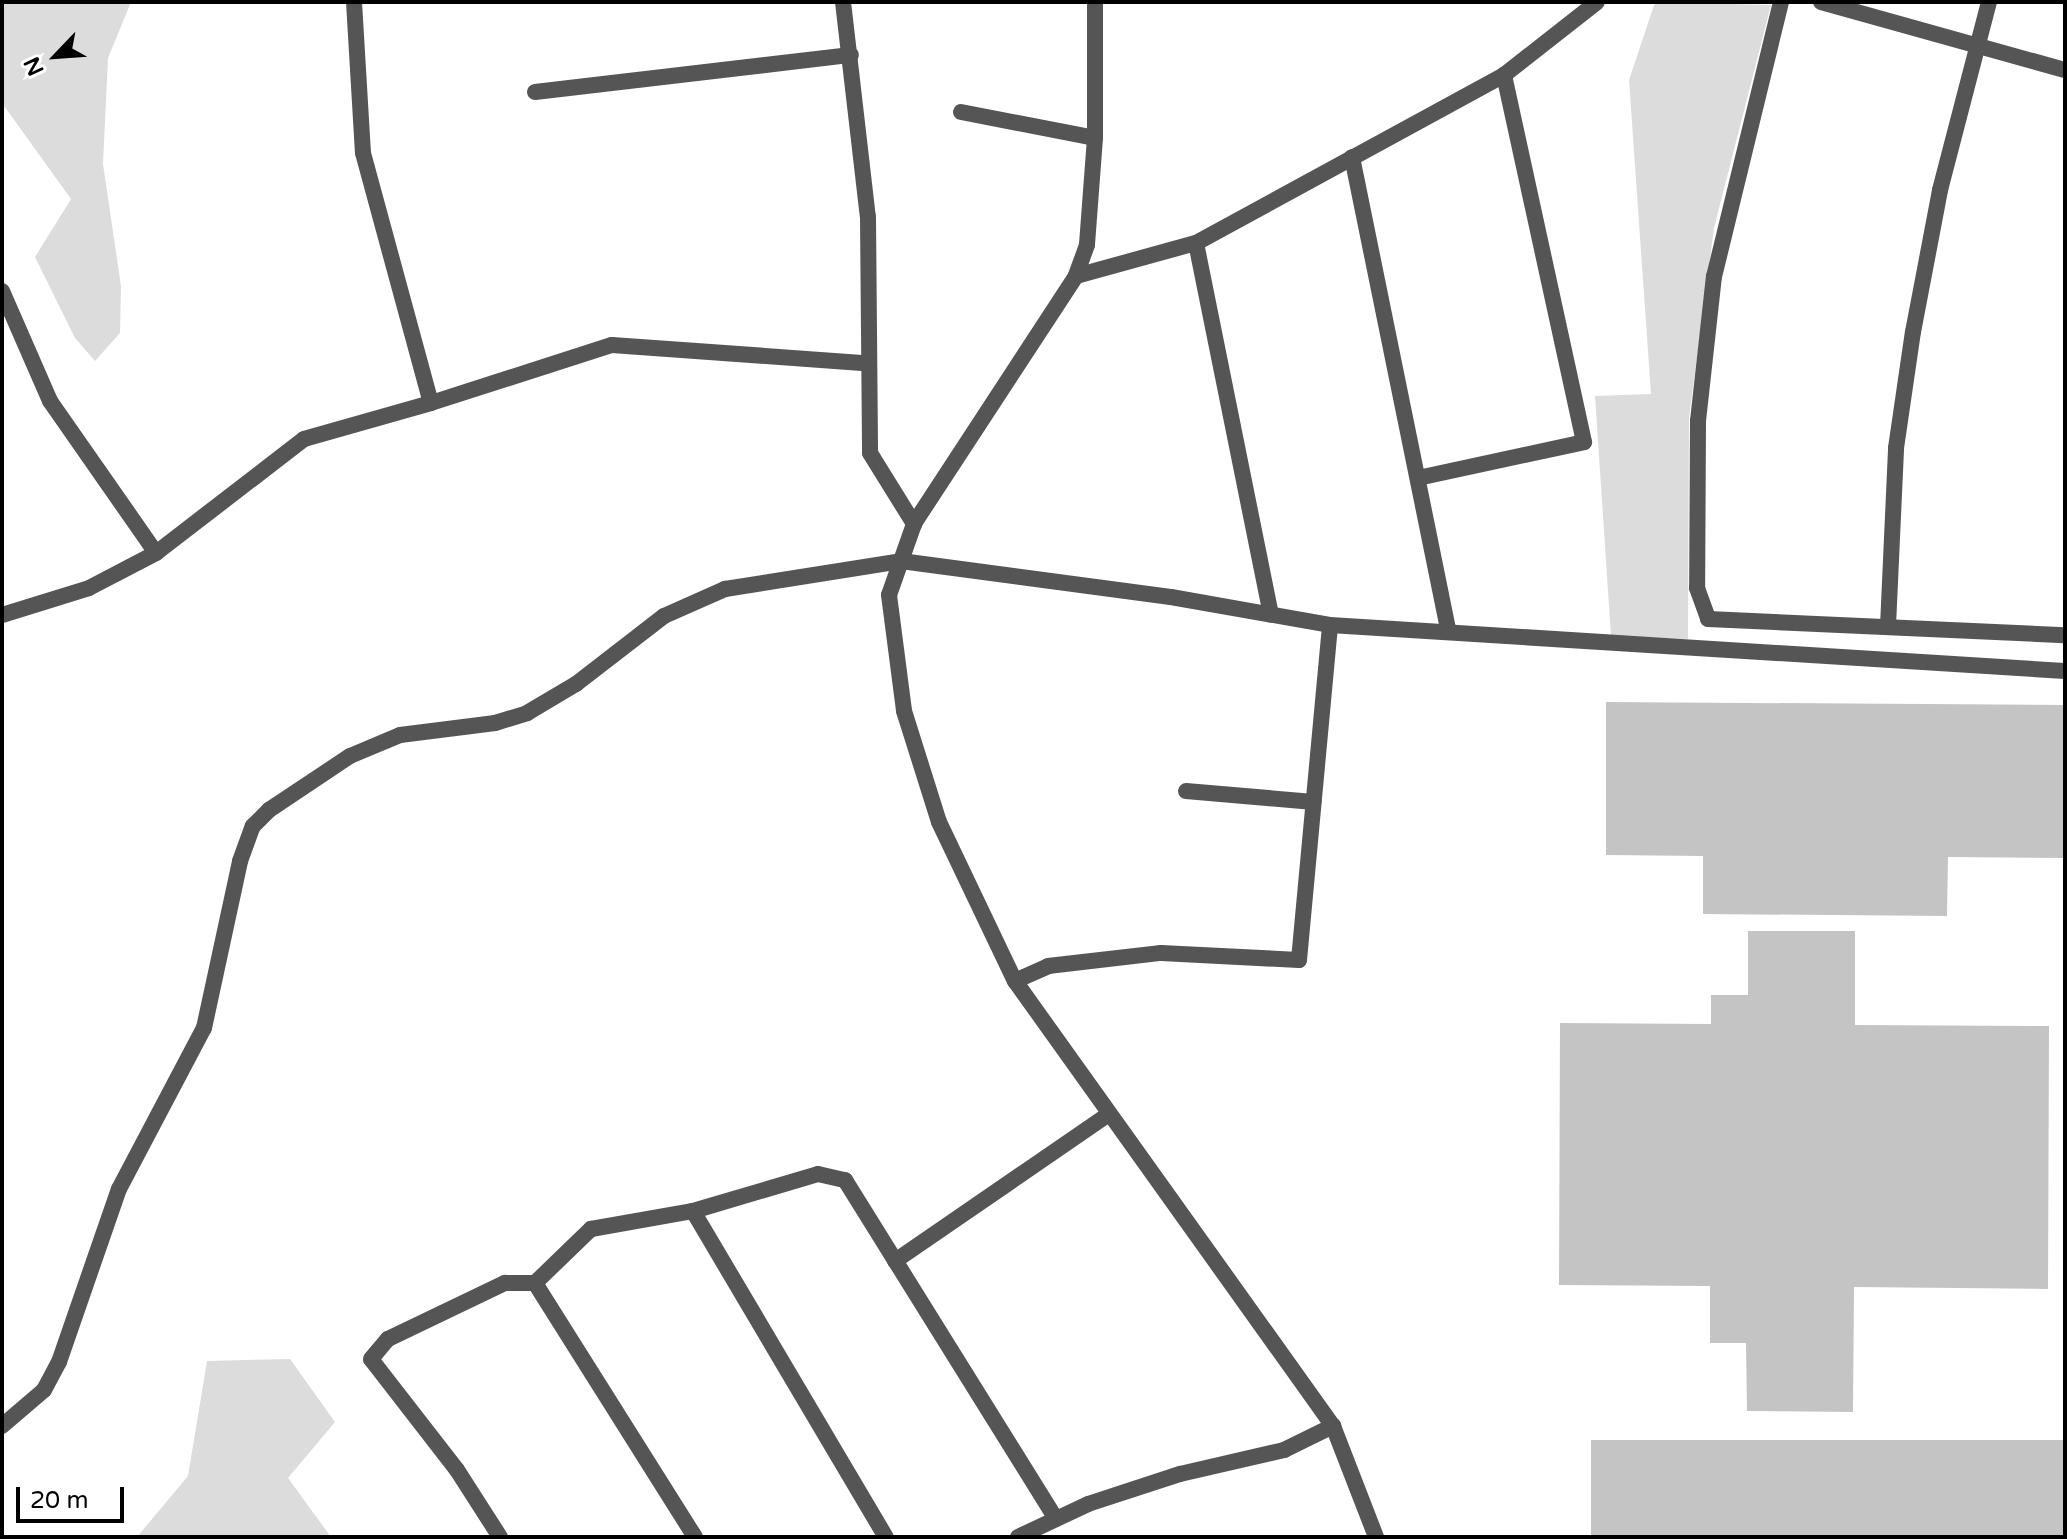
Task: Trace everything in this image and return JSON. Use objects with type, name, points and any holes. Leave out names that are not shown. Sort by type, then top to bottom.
[{"type":"street","points":[[354,2],[363,153],[431,403]]},
{"type":"street","points":[[843,2],[868,217],[865,363],[870,453],[914,524]]},
{"type":"street","points":[[1095,2],[1095,138],[1087,245],[1076,276],[914,524],[889,595],[904,711],[939,822],[1015,981],[1333,1426],[1376,1537]]},
{"type":"street","points":[[1076,276],[1196,243],[1504,75],[1597,2]]},
{"type":"street","points":[[1781,2],[1714,276],[1698,421],[1697,588],[1708,619],[2065,635]]},
{"type":"street","points":[[1821,2],[2065,70]]},
{"type":"street","points":[[1888,626],[1896,448],[1913,332],[1940,190],[1989,2]]},
{"type":"street","points":[[535,92],[851,55]]},
{"type":"street","points":[[1418,478],[1584,442],[1504,75]]},
{"type":"street","points":[[961,112],[1095,138]]},
{"type":"street","points":[[1352,157],[1448,630]]},
{"type":"street","points":[[1196,243],[1271,614]]},
{"type":"street","points":[[2,291],[50,401],[156,553]]},
{"type":"street","points":[[2,615],[89,588],[156,553],[304,439],[431,403],[612,345],[865,363]]},
{"type":"street","points":[[2,1426],[44,1390],[59,1362],[119,1189],[204,1028],[240,861],[253,826],[269,810],[350,756],[400,735],[495,723],[527,713],[576,684],[664,616],[725,589],[901,561],[1330,625],[1448,630],[1630,648],[2065,671]]},
{"type":"street","points":[[1015,981],[1048,966],[1161,953],[1299,960],[1330,625]]},
{"type":"street","points":[[1186,791],[1314,802]]},
{"type":"street","points":[[895,1261],[1109,1114]]},
{"type":"street","points":[[500,1537],[457,1470],[371,1359],[388,1339],[505,1283],[535,1283],[591,1229],[693,1211],[818,1174],[845,1180],[1056,1519]]},
{"type":"street","points":[[693,1211],[886,1537]]},
{"type":"street","points":[[535,1283],[695,1537]]},
{"type":"street","points":[[1018,1537],[1056,1519],[1180,1474],[1284,1450],[1333,1426]]},
{"type":"shaded area","points":[[2,2],[131,2],[108,58],[103,164],[121,286],[120,333],[95,361],[75,338],[35,257],[71,199],[2,103]]},
{"type":"shaded area","points":[[1655,2],[1771,5],[1714,228],[1689,418],[1688,639],[1611,636],[1595,396],[1651,394],[1629,80]]},
{"type":"shaded area","points":[[290,1359],[335,1422],[288,1478],[331,1537],[137,1537],[188,1476],[207,1361]]},
{"type":"building","points":[[1606,702],[2065,705],[2065,858],[1948,857],[1947,916],[1703,914],[1703,856],[1606,855]]},
{"type":"building","points":[[1748,931],[1855,931],[1855,1025],[2049,1026],[2048,1289],[1854,1287],[1853,1412],[1747,1411],[1746,1343],[1710,1343],[1710,1286],[1559,1285],[1560,1023],[1711,1024],[1711,995],[1748,995]]},
{"type":"building","points":[[1591,1440],[2065,1440],[2065,1537],[1591,1537]]}]
